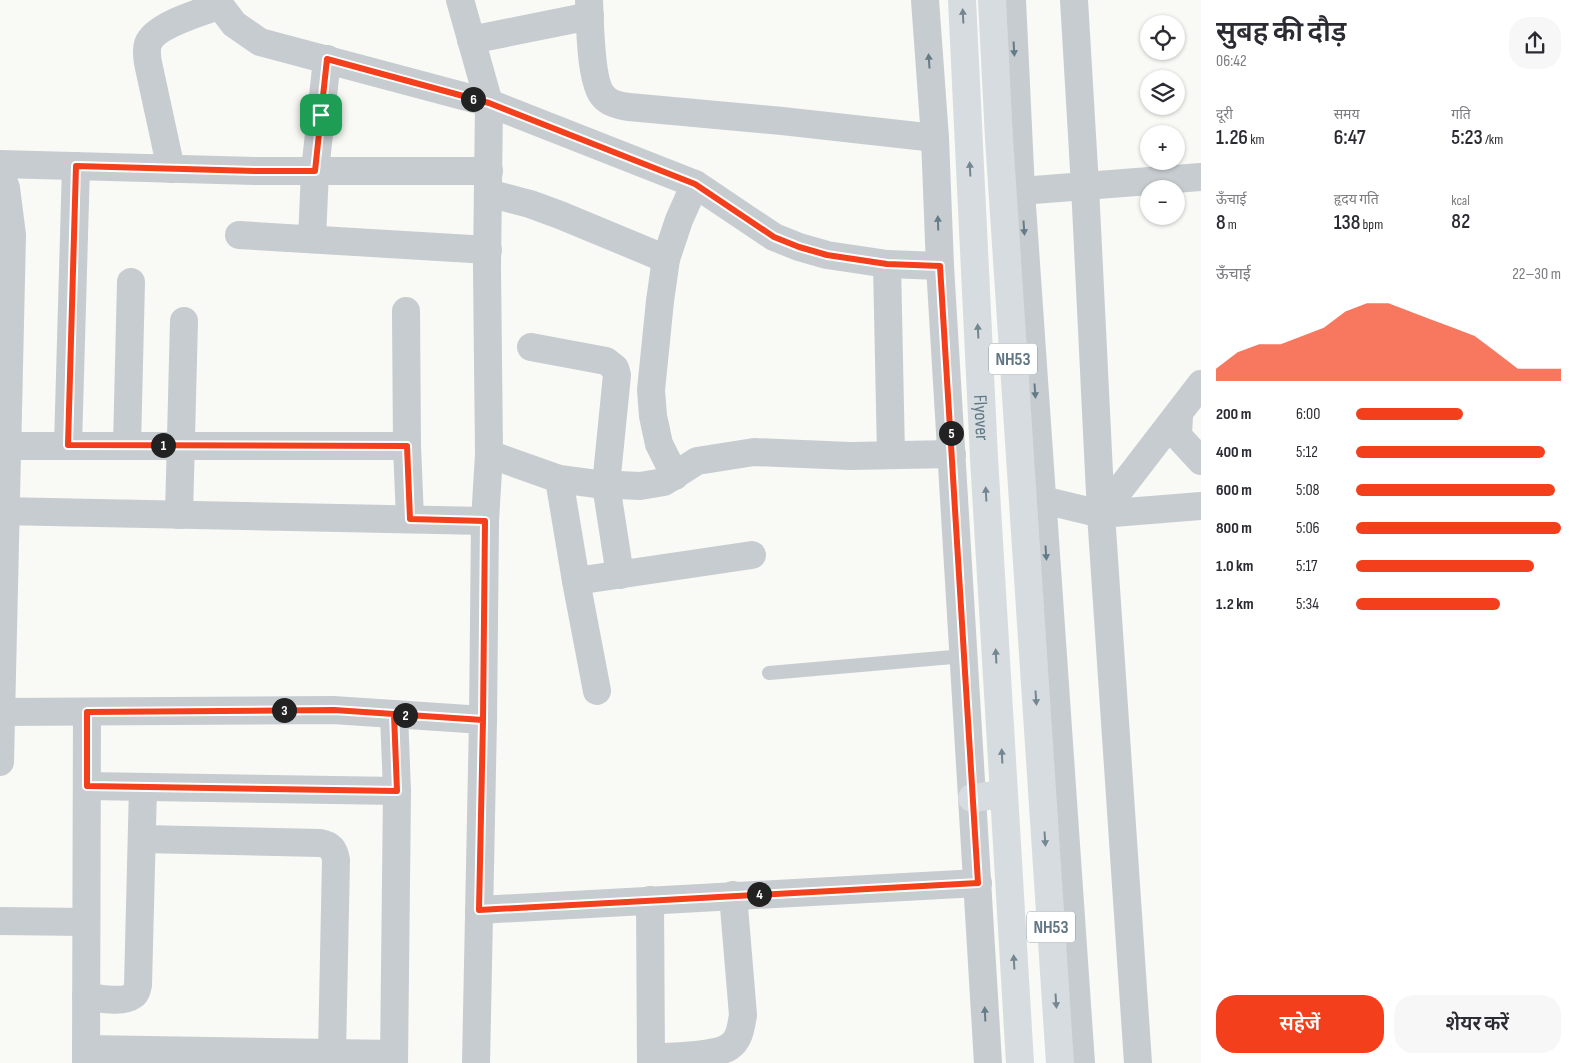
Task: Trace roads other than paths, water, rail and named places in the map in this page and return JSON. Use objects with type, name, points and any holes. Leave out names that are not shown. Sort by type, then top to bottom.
[{"type":"highway","name":"Flyover","points":[[962,0],[984,458],[1004,799]]},
{"type":"highway","name":"Flyover","points":[[992,0],[999,138],[1052,789]]},
{"type":"highway","name":"NH53","points":[[1052,789],[1060,1063]]},
{"type":"highway","points":[[972,798],[1004,799]]},
{"type":"highway","name":"NH53","points":[[1004,799],[1020,1063]]},
{"type":"street","points":[[460,0],[489,103],[487,270],[506,461],[485,521],[476,1063]]},
{"type":"street","points":[[925,0],[935,138],[940,266],[988,1063]]},
{"type":"street","points":[[1012,0],[1021,191],[1043,500],[1052,789],[1081,1063]]},
{"type":"street","points":[[1074,0],[1101,514],[1138,1063]]},
{"type":"street","points":[[171,169],[148,63],[148,43],[162,28],[217,3],[234,24],[260,42],[489,103],[695,184],[774,237],[799,247],[827,255],[887,264],[940,266]]},
{"type":"street","points":[[471,40],[590,8],[595,74],[598,87],[604,98],[615,104],[629,107],[935,138]]},
{"type":"street","points":[[312,239],[315,171],[327,59]]},
{"type":"street","points":[[0,164],[315,171],[488,182],[530,204],[666,259]]},
{"type":"street","points":[[68,445],[76,166]]},
{"type":"street","points":[[0,172],[6,188],[5,332],[7,446],[3,511],[0,762]]},
{"type":"street","points":[[1021,191],[1201,177]]},
{"type":"street","points":[[675,476],[659,444],[653,416],[652,399],[659,310],[666,259],[678,220],[695,184]]},
{"type":"street","points":[[239,235],[312,239],[487,270]]},
{"type":"street","points":[[887,264],[891,455]]},
{"type":"street","points":[[127,445],[132,282]]},
{"type":"street","points":[[406,311],[407,446],[410,519]]},
{"type":"street","points":[[179,515],[184,322]]},
{"type":"street","points":[[531,347],[606,362],[615,368],[617,375],[606,485],[620,575]]},
{"type":"street","points":[[1101,514],[1201,384]]},
{"type":"street","points":[[1179,415],[1178,436],[1201,462]]},
{"type":"street","points":[[7,446],[407,446]]},
{"type":"street","points":[[506,461],[559,479],[606,485],[640,486],[664,482],[697,461],[754,452],[850,456],[952,454]]},
{"type":"street","points":[[559,479],[597,691]]},
{"type":"street","points":[[1043,500],[1101,514],[1201,506]]},
{"type":"street","points":[[3,511],[485,521]]},
{"type":"street","points":[[576,581],[752,555]]},
{"type":"street","points":[[0,712],[334,710],[483,720]]},
{"type":"street","points":[[87,712],[86,1056],[332,1053],[394,1058],[397,791],[394,714]]},
{"type":"street","points":[[87,786],[397,791]]},
{"type":"street","points":[[86,997],[130,998],[138,986],[143,787]]},
{"type":"street","points":[[142,839],[320,843],[332,847],[336,860],[332,1053]]},
{"type":"street","points":[[479,910],[978,883]]},
{"type":"street","points":[[650,900],[651,1060],[716,1052],[730,1046],[739,1034],[743,1015],[733,895]]},
{"type":"street","points":[[0,921],[86,922]]},
{"type":"lane","points":[[769,673],[964,656]]}]
